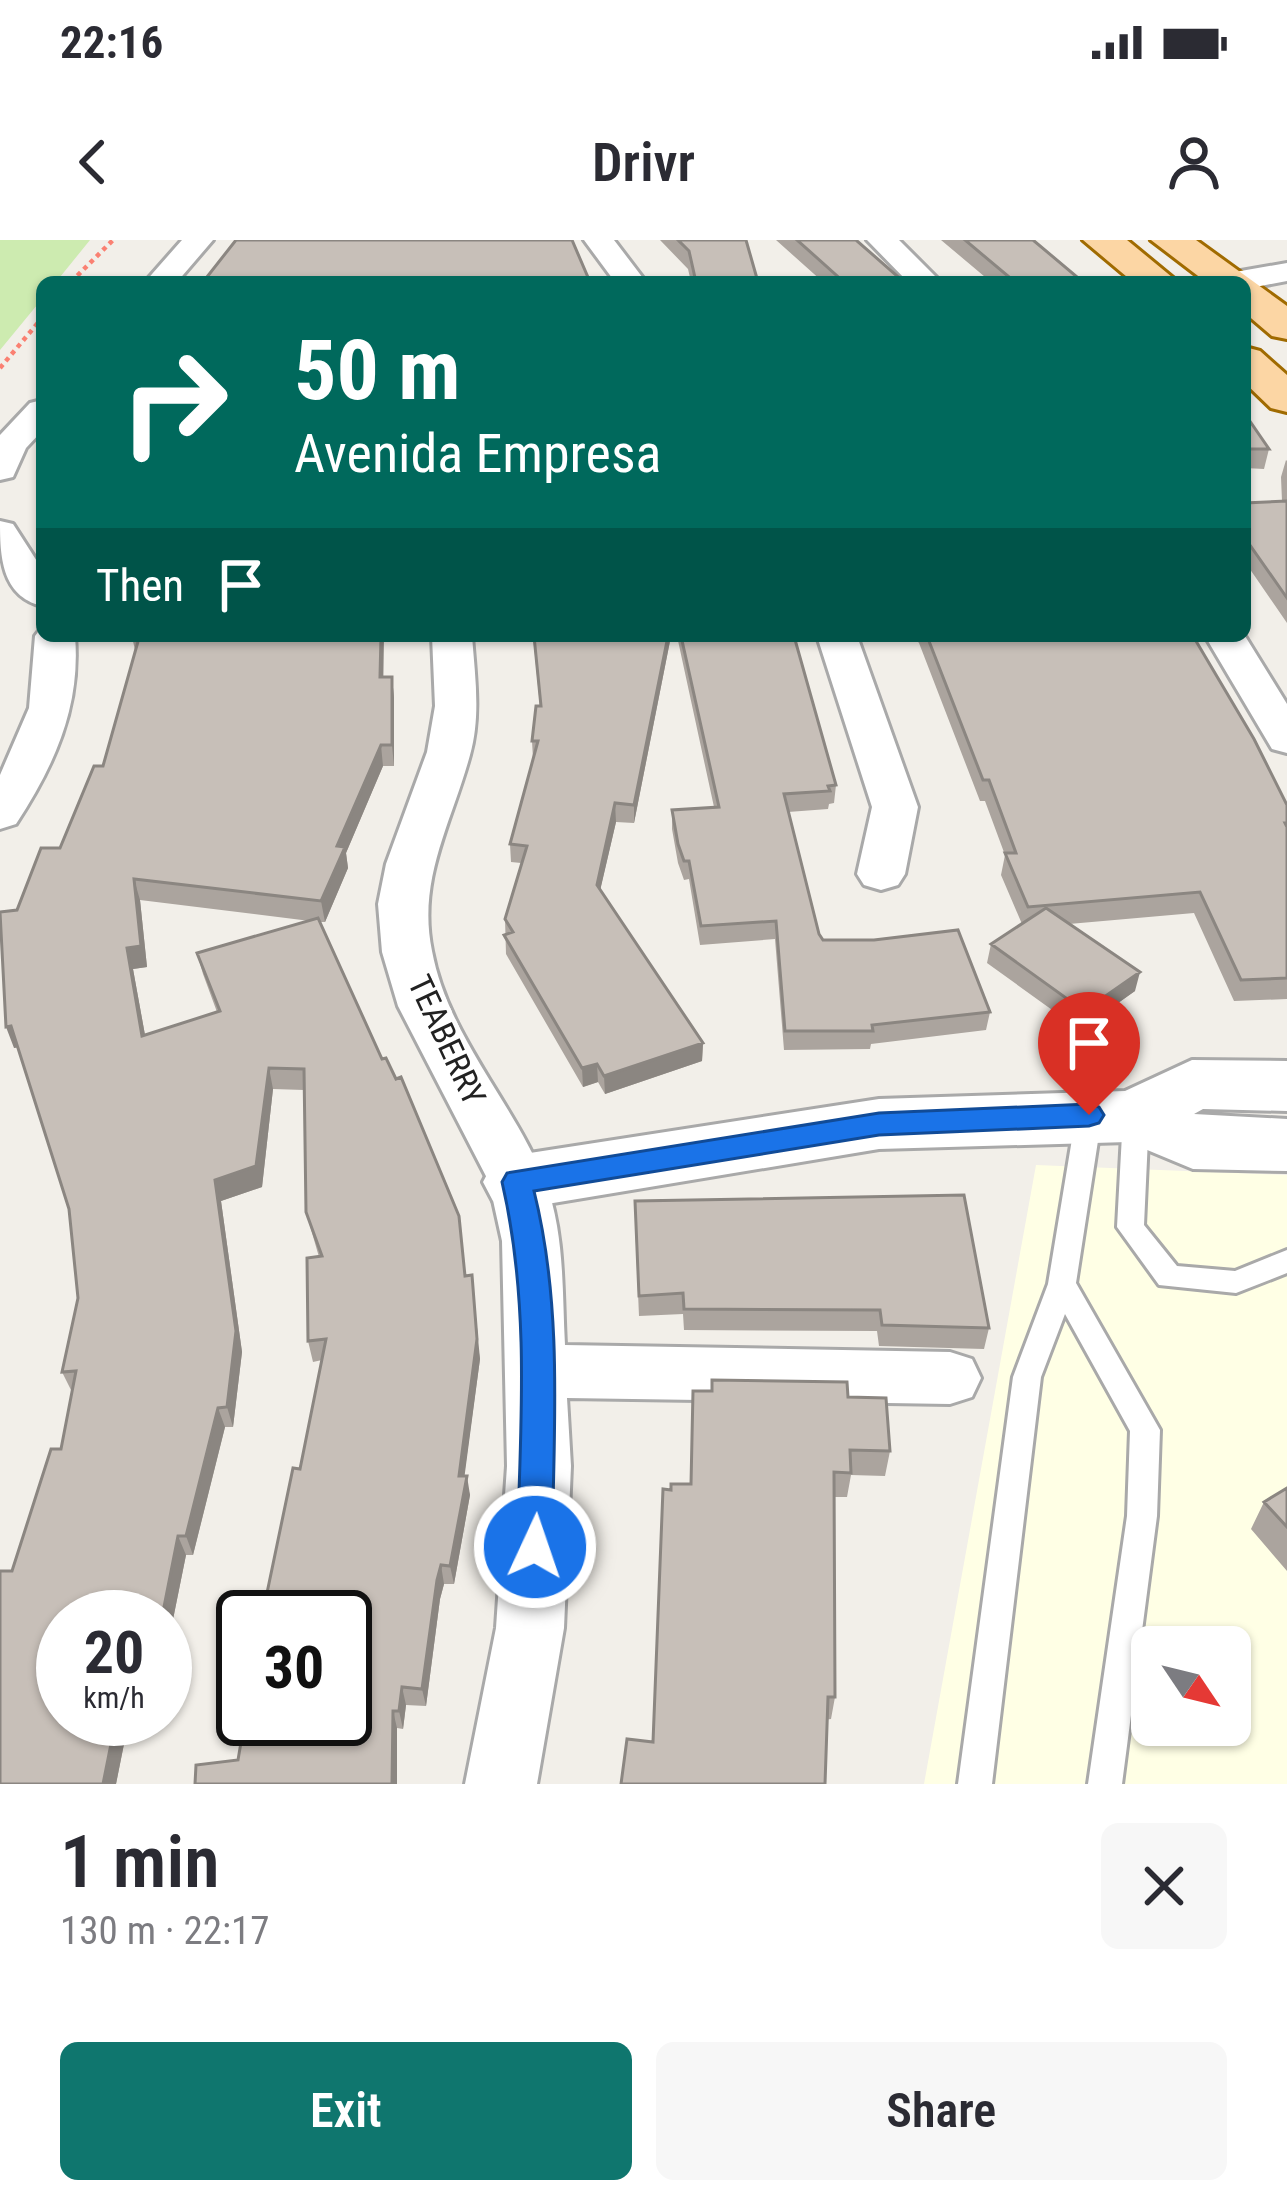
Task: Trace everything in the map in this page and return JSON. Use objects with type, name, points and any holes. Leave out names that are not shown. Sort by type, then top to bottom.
[{"type":"main road","points":[[1102,240],[1149,276]]},
{"type":"main road","points":[[1170,240],[1222,276]]},
{"type":"main road","points":[[1251,297],[1287,327]]},
{"type":"main road","points":[[1251,366],[1287,399]]},
{"type":"street","points":[[165,276],[198,240]]},
{"type":"street","points":[[599,240],[626,276]]},
{"type":"street","points":[[882,240],[920,276]]},
{"type":"street","points":[[1251,278],[1287,272]]},
{"type":"street","points":[[0,469],[10,446],[36,417]]},
{"type":"street","points":[[0,483],[36,482]]},
{"type":"street","points":[[0,532],[10,556],[36,587]]},
{"type":"street","points":[[0,814],[37,750],[58,691],[55,642]]},
{"type":"street","name":"TEABERRY","points":[[452,642],[457,706],[449,752],[409,864],[404,920],[423,1006],[517,1182],[531,1241],[539,1466],[530,1628],[501,1784]]},
{"type":"street","points":[[839,642],[895,806],[881,874]]},
{"type":"street","points":[[1229,642],[1287,740]]},
{"type":"street","points":[[517,1182],[879,1124],[1113,1115],[1192,1084],[1287,1085]]},
{"type":"street","points":[[1113,1115],[1193,1144],[1287,1145]]},
{"type":"street","points":[[539,1371],[950,1378]]},
{"type":"lane","points":[[1113,1115],[1130,1227],[1169,1277],[1236,1282],[1287,1262]]},
{"type":"lane","points":[[975,1784],[1027,1377],[1062,1284],[1113,1115]]},
{"type":"lane","points":[[1062,1284],[1145,1430],[1142,1516],[1105,1784]]},
{"type":"path","points":[[77,276],[112,240]]},
{"type":"path","points":[[0,368],[36,324]]},
{"type":"shaded area","points":[[1036,1165],[1287,1175],[1287,1784],[924,1784]]},
{"type":"green space","points":[[0,240],[90,240],[61,276],[36,276],[36,306],[0,350]]},
{"type":"building","points":[[236,240],[572,240],[587,276],[208,276]]},
{"type":"building","points":[[678,240],[746,240],[756,276],[695,276],[689,251]]},
{"type":"building","points":[[797,240],[856,240],[897,276],[837,276]]},
{"type":"building","points":[[965,240],[1033,240],[1076,276],[1008,276]]},
{"type":"building","points":[[1251,423],[1269,449],[1251,449]]},
{"type":"building","points":[[1287,501],[1287,598],[1251,547],[1251,503]]},
{"type":"building","points":[[138,642],[381,642],[380,677],[392,677],[392,745],[381,745],[337,846],[345,847],[321,901],[134,879],[141,946],[127,948],[142,1036],[220,1011],[197,953],[318,918],[382,1059],[386,1058],[396,1079],[401,1077],[459,1216],[465,1276],[472,1275],[477,1339],[459,1476],[467,1476],[450,1566],[441,1565],[437,1580],[422,1689],[402,1687],[399,1711],[393,1711],[392,1784],[195,1784],[196,1765],[238,1760],[240,1746],[372,1746],[372,1590],[268,1590],[293,1468],[300,1469],[326,1339],[308,1341],[307,1258],[322,1256],[306,1212],[304,1069],[269,1068],[256,1166],[215,1180],[236,1331],[227,1407],[218,1408],[186,1536],[178,1536],[167,1590],[36,1590],[36,1746],[111,1746],[103,1784],[0,1784],[0,1571],[12,1571],[51,1449],[61,1449],[76,1371],[62,1372],[78,1298],[69,1209],[11,1026],[6,1027],[0,912],[17,910],[41,848],[60,848],[94,766],[103,766]]},
{"type":"building","points":[[535,642],[667,642],[634,805],[615,803],[597,885],[703,1043],[604,1076],[597,1064],[582,1068],[504,935],[513,932],[505,919],[527,846],[510,844],[538,741],[532,741],[536,706],[541,706]]},
{"type":"building","points":[[682,642],[796,642],[836,785],[828,786],[830,791],[784,794],[819,934],[823,940],[874,940],[958,930],[990,1012],[872,1025],[873,1031],[785,1031],[776,921],[701,926],[689,861],[684,861],[678,844],[672,810],[719,807]]},
{"type":"building","points":[[929,642],[1197,642],[1287,805],[1287,978],[1241,980],[1200,892],[1028,907],[1005,853],[1016,853],[989,780],[983,780]]},
{"type":"building","points":[[1046,908],[1140,972],[1084,1011],[991,944]]},
{"type":"building","points":[[964,1195],[989,1328],[882,1325],[880,1310],[684,1309],[683,1293],[639,1296],[635,1201]]},
{"type":"building","points":[[712,1380],[847,1382],[848,1397],[886,1398],[890,1451],[850,1450],[851,1473],[834,1472],[835,1697],[828,1697],[825,1784],[621,1784],[627,1739],[653,1742],[663,1489],[691,1484],[693,1391],[712,1391]]},
{"type":"building","points":[[1287,1488],[1287,1527],[1264,1502]]},
{"type":"route","points":[[535,1547],[539,1371],[531,1241],[517,1182],[879,1124],[1089,1115]]}]
